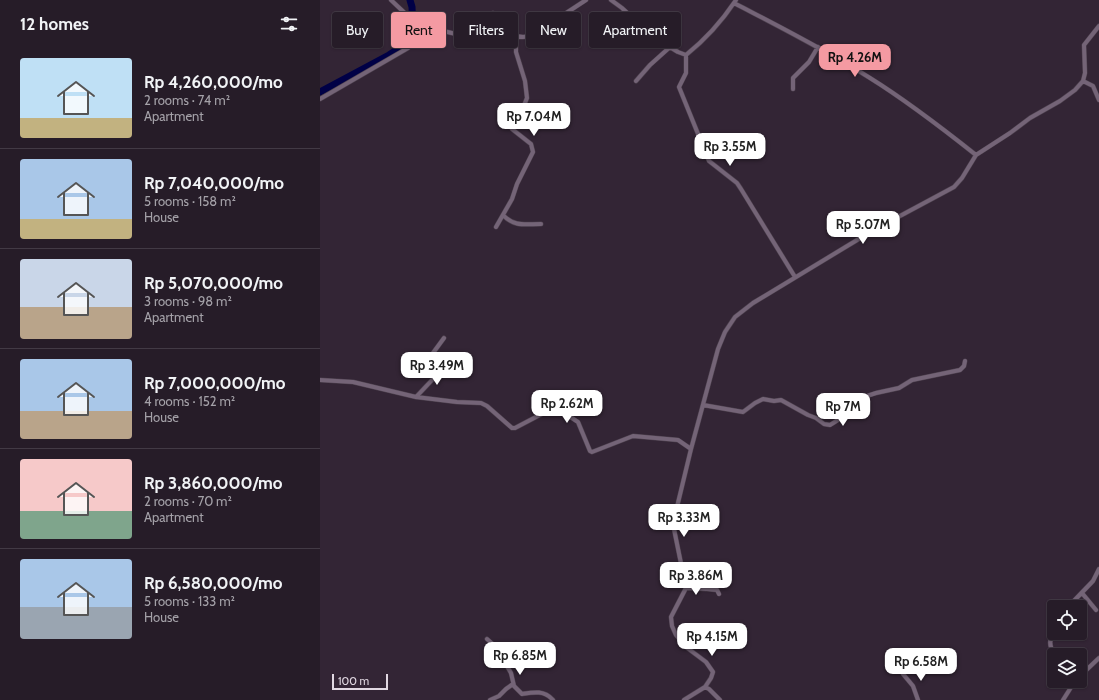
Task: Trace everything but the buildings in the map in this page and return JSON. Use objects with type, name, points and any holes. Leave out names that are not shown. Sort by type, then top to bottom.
[{"type":"street","points":[[391,0],[404,12]]},
{"type":"street","points":[[518,37],[531,36],[586,0]]},
{"type":"street","points":[[611,0],[626,12]]},
{"type":"street","points":[[795,277],[741,189],[736,183],[709,161],[679,87],[686,73],[686,55],[707,37],[724,18],[735,2],[818,47],[870,78],[943,129],[976,155]]},
{"type":"street","points":[[684,700],[705,687],[713,672],[703,660],[686,647],[672,626],[671,617],[686,588],[674,529],[677,507],[691,449],[718,349],[725,332],[735,317],[753,303],[872,231],[954,186],[962,178],[976,155],[1030,118],[1060,101],[1075,90],[1083,81],[1085,73],[1084,45],[1099,26]]},
{"type":"street","points":[[793,89],[793,78],[809,62],[818,47]]},
{"type":"street","points":[[320,99],[408,48]]},
{"type":"street","points":[[496,227],[512,200],[517,184],[533,152],[531,144],[512,129],[511,126],[511,123],[525,103],[527,95],[525,81],[516,48]]},
{"type":"street","points":[[636,81],[650,65],[669,48]]},
{"type":"street","points":[[672,48],[686,55]]},
{"type":"street","points":[[1083,81],[1093,86],[1099,100]]},
{"type":"street","points":[[503,215],[508,221],[514,224],[540,224]]},
{"type":"street","points":[[444,338],[433,353],[446,364]]},
{"type":"street","points":[[416,397],[451,360]]},
{"type":"street","points":[[703,405],[743,412],[763,399],[772,401],[781,400],[816,418],[824,424],[830,425],[846,415],[860,400],[867,396],[900,388],[912,380],[960,370],[964,366],[965,361]]},
{"type":"street","points":[[320,380],[353,382],[416,397],[484,404],[512,428],[515,428],[552,408],[558,408],[578,422],[590,451],[592,452],[633,436],[678,440],[691,449]]},
{"type":"street","points":[[548,399],[552,408]]},
{"type":"street","points":[[1076,600],[1096,578],[1099,569]]},
{"type":"street","points":[[686,588],[717,590],[719,594]]},
{"type":"street","points":[[1083,594],[1096,610]]},
{"type":"street","points":[[487,639],[496,647],[511,673],[514,684],[521,694],[541,692],[548,695],[553,700]]},
{"type":"street","points":[[1087,669],[1099,658]]},
{"type":"street","points":[[912,664],[903,674],[914,686],[918,700]]},
{"type":"street","points":[[490,700],[499,696],[514,684]]},
{"type":"street","points":[[705,687],[720,700]]},
{"type":"street","points":[[1063,700],[1071,688]]},
{"type":"waterway","points":[[320,92],[389,55],[406,44],[413,33],[412,7],[410,0]]}]
